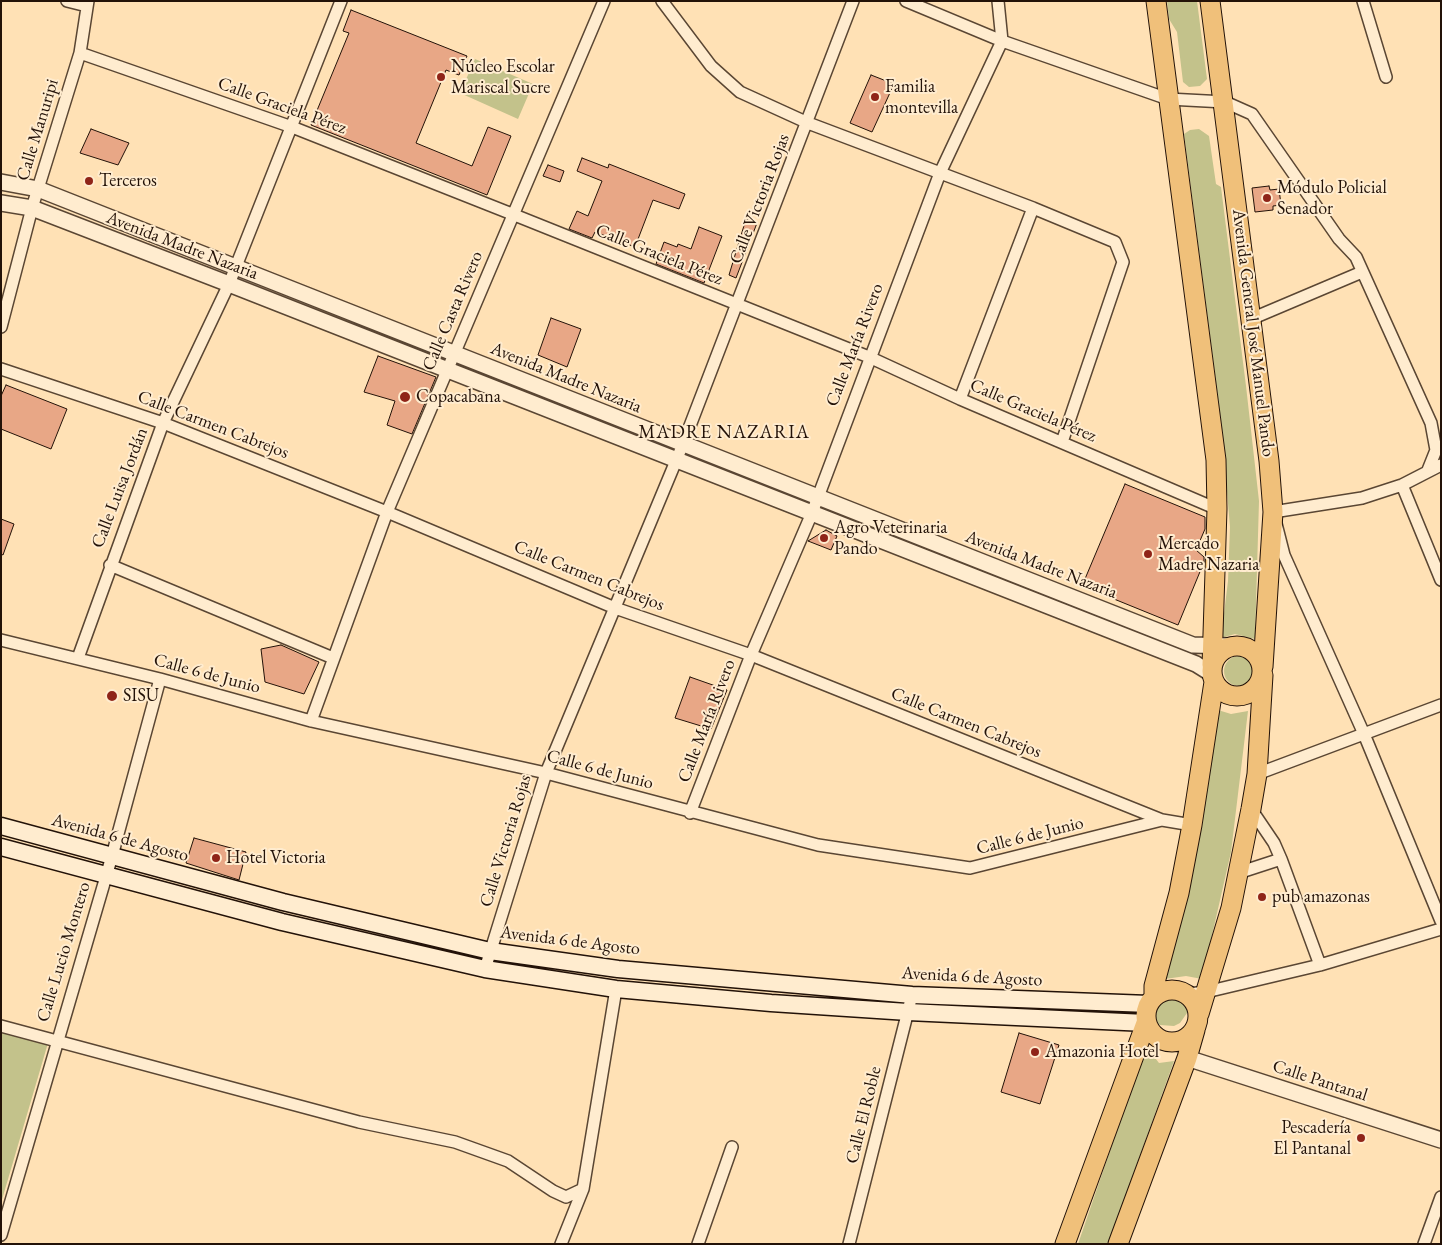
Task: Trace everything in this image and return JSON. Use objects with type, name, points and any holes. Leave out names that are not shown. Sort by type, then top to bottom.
[{"type":"main road","points":[[1065,1244],[1150,1008],[1154,986],[1179,893],[1192,825],[1213,674],[1222,646],[1216,460],[1156,1]]},
{"type":"main road","name":"Avenida General José Manuel Pando","points":[[1118,1244],[1187,1058],[1197,1022],[1197,993],[1231,908],[1257,774],[1273,512],[1269,462],[1225,102],[1210,1]]},
{"type":"main road","points":[[1213,674],[1226,694],[1242,696],[1256,688],[1263,671],[1260,659],[1248,648],[1222,646]]},
{"type":"main road","name":"Avenida 6 de Agosto","points":[[1,826],[283,902],[490,952],[618,968],[912,996],[1150,1008]]},
{"type":"main road","points":[[1,847],[282,922],[485,969],[616,989],[771,1003],[908,1012],[1150,1008],[1167,990],[1197,993]]},
{"type":"main road","points":[[1150,1008],[1157,1038],[1173,1042],[1186,1039],[1197,1022]]},
{"type":"main road","points":[[1173,1042],[1187,1058]]},
{"type":"street","points":[[67,1],[87,4]]},
{"type":"street","name":"Calle Luisa Jordán","points":[[78,658],[110,565],[163,423],[229,284],[341,1]]},
{"type":"street","name":"Calle Casta Rivero","points":[[311,721],[387,512],[604,1]]},
{"type":"street","points":[[662,1],[711,66],[740,92],[808,123],[1033,208],[1115,242],[1123,262],[1062,442]]},
{"type":"street","name":"Calle Victoria Rojas","points":[[485,969],[546,773],[677,461],[808,123],[853,1]]},
{"type":"street","points":[[906,1],[1002,41],[1168,99],[1225,102],[1252,114],[1339,239],[1356,257],[1431,423],[1436,450],[1428,470]]},
{"type":"street","points":[[998,1],[1002,41]]},
{"type":"street","points":[[1363,1],[1386,77]]},
{"type":"street","name":"Calle Manuripi","points":[[1,327],[32,208],[80,53],[87,4]]},
{"type":"street","name":"Calle María Rivero","points":[[690,813],[751,655],[812,513],[869,357],[940,173],[1002,41]]},
{"type":"street","name":"Calle Graciela Pérez","points":[[80,53],[292,127],[737,306],[869,357],[960,399],[1217,509]]},
{"type":"street","name":"Avenida Madre Nazaria","points":[[1,182],[38,189],[1193,645],[1222,646]]},
{"type":"street","name":"Avenida Madre Nazaria","points":[[1,203],[32,208],[229,284],[1196,664],[1213,674]]},
{"type":"street","points":[[960,399],[1033,208]]},
{"type":"street","points":[[1251,319],[1362,272]]},
{"type":"street","name":"Calle Carmen Cabrejos","points":[[1,370],[163,423],[387,512],[615,608],[751,655],[1162,820]]},
{"type":"street","points":[[1441,465],[1402,485],[1362,498],[1273,512],[1284,556],[1364,734],[1441,921]]},
{"type":"street","points":[[1402,485],[1441,580]]},
{"type":"street","points":[[110,565],[334,658]]},
{"type":"street","name":"Calle 6 de Junio","points":[[1,640],[160,679],[311,721],[546,773],[690,813],[818,845],[970,868],[1162,820],[1192,825]]},
{"type":"street","name":"Calle Lucio Montero","points":[[1,1235],[112,856],[160,679]]},
{"type":"street","points":[[1257,774],[1441,705]]},
{"type":"street","points":[[1251,809],[1274,843],[1282,859],[1320,965]]},
{"type":"street","points":[[1238,873],[1282,859]]},
{"type":"street","points":[[1197,993],[1320,965],[1441,929]]},
{"type":"street","points":[[561,1244],[583,1190],[616,989]]},
{"type":"street","name":"Calle El Roble","points":[[849,1244],[912,996]]},
{"type":"street","points":[[1,1026],[359,1122],[455,1142],[508,1161],[553,1192],[566,1197],[583,1190]]},
{"type":"street","name":"Calle Pantanal","points":[[1187,1058],[1441,1140]]},
{"type":"street","points":[[698,1244],[732,1147]]},
{"type":"street","points":[[1424,1244],[1441,1197]]},
{"type":"shaded area","points":[[1167,1],[1197,1],[1207,79],[1200,86],[1189,87],[1183,82],[1177,32],[1169,19]]},
{"type":"shaded area","points":[[475,59],[533,84],[518,119],[460,93]]},
{"type":"shaded area","points":[[1199,129],[1209,136],[1216,184],[1221,187],[1259,501],[1255,639],[1235,634],[1221,638],[1228,581],[1230,527],[1221,421],[1184,134],[1190,130]]},
{"type":"shaded area","points":[[1239,656],[1249,661],[1254,671],[1249,681],[1239,686],[1229,681],[1224,671],[1229,661]]},
{"type":"shaded area","points":[[1218,710],[1231,714],[1248,711],[1231,852],[1202,979],[1186,976],[1165,979]]},
{"type":"shaded area","points":[[1172,995],[1188,1001],[1190,1006],[1180,1023],[1174,1026],[1160,1025],[1153,1021],[1152,1011],[1159,999]]},
{"type":"shaded area","points":[[1,1030],[48,1043],[1,1203]]},
{"type":"shaded area","points":[[1144,1052],[1152,1054],[1159,1063],[1174,1061],[1108,1244],[1078,1244]]},
{"type":"building","points":[[351,10],[467,56],[459,75],[446,70],[416,143],[472,166],[488,127],[511,136],[487,195],[311,125],[349,33],[343,31]]},
{"type":"building","name":"Familia montevilla","points":[[871,75],[894,84],[872,132],[850,123]]},
{"type":"building","points":[[91,129],[129,143],[118,165],[80,153]]},
{"type":"building","points":[[582,158],[608,168],[609,164],[685,194],[679,209],[653,200],[635,247],[595,232],[592,238],[569,229],[577,211],[588,216],[602,181],[577,171]]},
{"type":"building","points":[[548,165],[564,171],[560,182],[543,176]]},
{"type":"building","name":"Módulo Policial Senador","points":[[1269,186],[1270,190],[1279,189],[1281,205],[1273,206],[1273,210],[1255,212],[1252,188]]},
{"type":"building","points":[[746,219],[757,223],[736,278],[729,275]]},
{"type":"building","points":[[699,227],[722,236],[704,283],[656,264],[664,242],[677,247],[678,244],[691,249]]},
{"type":"building","points":[[551,318],[581,329],[567,367],[538,355]]},
{"type":"building","name":"Copacabana","points":[[378,356],[436,377],[412,434],[387,425],[395,401],[364,392]]},
{"type":"building","points":[[6,385],[67,409],[51,449],[1,429],[1,396]]},
{"type":"building","name":"Mercado Madre Nazaria","points":[[1125,484],[1205,517],[1205,529],[1196,550],[1204,557],[1204,562],[1178,625],[1082,586]]},
{"type":"building","points":[[1,519],[14,524],[3,555],[1,554]]},
{"type":"building","name":"Agro Veterinaria Pando","points":[[826,530],[837,536],[831,550],[808,541]]},
{"type":"building","points":[[281,645],[319,662],[304,694],[265,682],[261,649]]},
{"type":"building","points":[[690,677],[727,690],[711,729],[675,718]]},
{"type":"building","name":"Hotel Victoria","points":[[194,838],[246,852],[239,880],[186,863]]},
{"type":"building","points":[[1019,1033],[1059,1045],[1040,1104],[1001,1092]]},
{"type":"place","name":"Núcleo Escolar Mariscal Sucre","points":[[441,77]]},
{"type":"place","name":"Familia montevilla","points":[[875,97]]},
{"type":"place","name":"Terceros","points":[[89,181]]},
{"type":"place","name":"Módulo Policial Senador","points":[[1267,198]]},
{"type":"place","name":"Copacabana","points":[[405,397]]},
{"type":"place","name":"Agro Veterinaria Pando","points":[[824,538]]},
{"type":"place","name":"Mercado Madre Nazaria","points":[[1148,554]]},
{"type":"place","name":"SISU","points":[[112,696]]},
{"type":"place","name":"Hotel Victoria","points":[[216,858]]},
{"type":"place","name":"pub amazonas","points":[[1262,897]]},
{"type":"place","name":"Amazonia Hotel","points":[[1035,1052]]},
{"type":"place","name":"Pescadería El Pantanal","points":[[1361,1138]]},
{"type":"district","name":"MADRE NAZARIA","points":[[724,433]]}]
